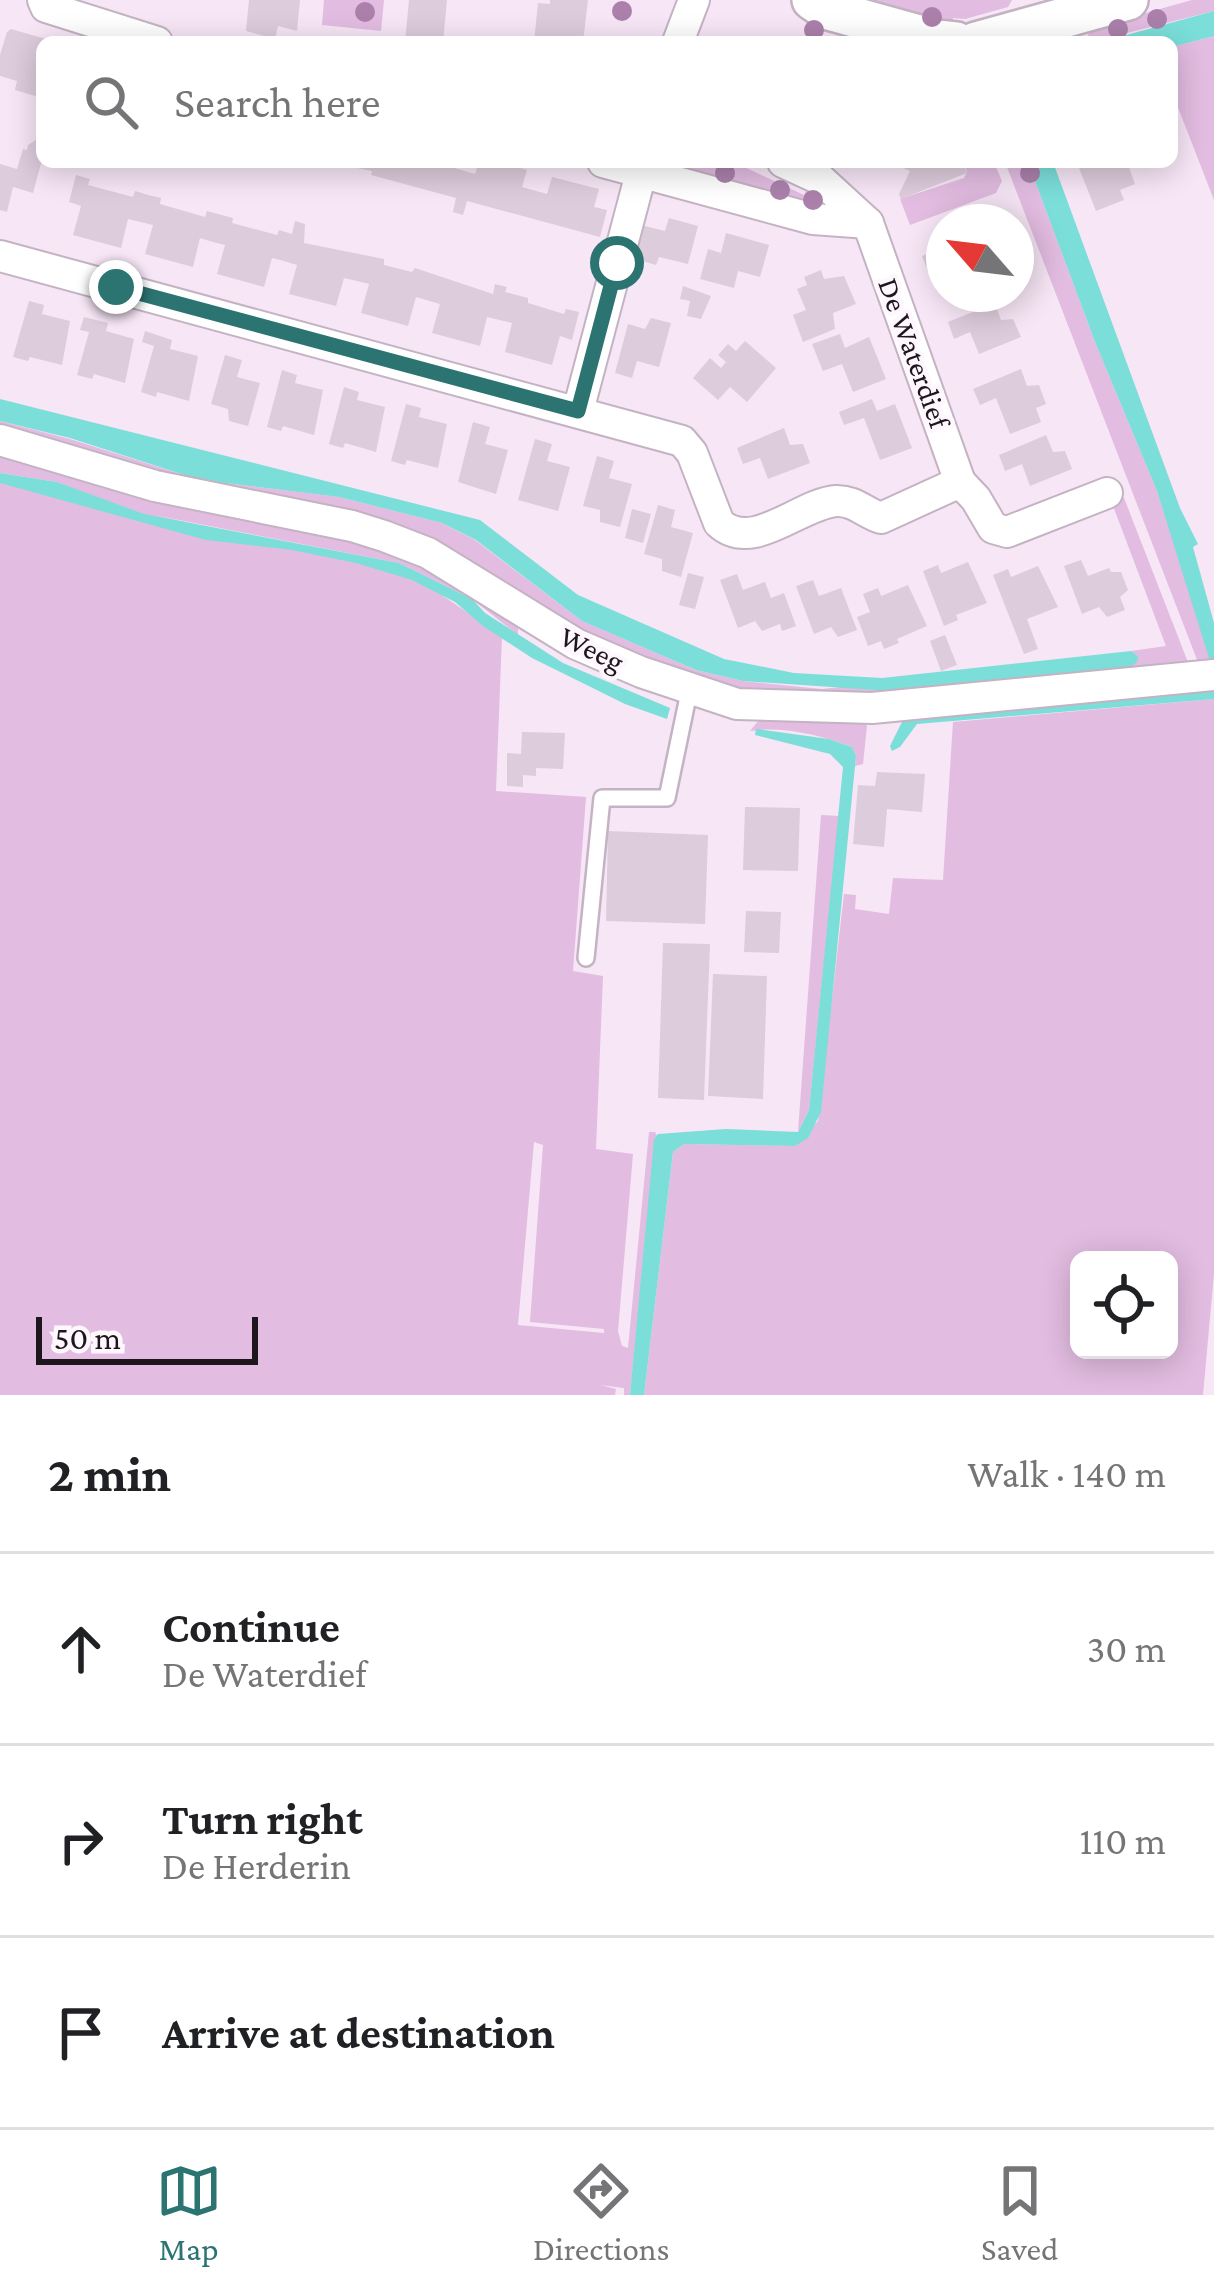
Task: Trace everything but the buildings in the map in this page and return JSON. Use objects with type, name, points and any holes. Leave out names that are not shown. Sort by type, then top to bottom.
[{"type":"street","points":[[43,0],[46,8],[137,36]]},
{"type":"street","points":[[680,36],[694,0]]},
{"type":"street","points":[[812,0],[837,13],[922,36]]},
{"type":"street","points":[[989,36],[1042,11],[1128,0]]},
{"type":"street","points":[[578,411],[643,168]]},
{"type":"street","points":[[646,168],[813,219],[868,223]]},
{"type":"street","name":"De Waterdief","points":[[798,168],[820,178],[868,223],[961,482],[994,528],[1007,532],[1107,493]]},
{"type":"street","points":[[0,256],[682,441],[692,453],[719,523],[728,531],[748,534],[834,501],[855,504],[881,518],[961,482]]},
{"type":"street","name":"Weeg","points":[[0,440],[155,486],[384,536],[428,554],[576,644],[641,673],[737,704],[872,708],[1214,675]]},
{"type":"lane","points":[[586,958],[602,798],[667,798],[690,687]]},
{"type":"shaded area","points":[[324,0],[384,0],[381,31],[322,25]]},
{"type":"shaded area","points":[[846,0],[1012,0],[1008,7],[953,18],[951,27]]},
{"type":"shaded area","points":[[1192,0],[1214,0],[1214,11],[1115,36],[1088,36],[1092,28]]},
{"type":"shaded area","points":[[1214,11],[1214,36],[1178,45],[1178,36],[1123,36]]},
{"type":"shaded area","points":[[1214,36],[1214,200],[1178,107],[1178,45]]},
{"type":"shaded area","points":[[680,168],[747,168],[804,195],[808,187],[837,210]]},
{"type":"shaded area","points":[[966,168],[997,168],[1002,181],[996,193],[966,204],[926,204],[926,219],[910,225],[900,199],[964,178]]},
{"type":"shaded area","points":[[1007,168],[1030,168],[1157,491],[1212,661],[1201,670],[1034,237],[1034,204],[1021,204]]},
{"type":"shaded area","points":[[1030,168],[1055,168],[1180,508],[1198,544],[1193,547],[1214,623],[1214,661],[1209,658],[1157,491]]},
{"type":"shaded area","points":[[0,399],[480,520],[578,595],[724,659],[794,673],[882,678],[1131,651],[1138,656],[1137,662],[1130,667],[904,692],[743,681],[696,670],[582,621],[476,540],[442,523],[339,497],[200,480],[0,421]]},
{"type":"shaded area","points":[[0,421],[200,480],[339,497],[442,523],[475,540],[582,621],[696,670],[743,681],[822,689],[1138,656],[1131,651],[1166,646],[1110,498],[1118,495],[1124,498],[1191,670],[869,700],[731,692],[626,659],[486,578],[0,433]]},
{"type":"shaded area","points":[[0,448],[401,550],[518,619],[518,635],[472,599],[399,563],[153,515],[405,570],[502,636],[496,791],[586,797],[573,971],[603,976],[596,1149],[633,1154],[618,1331],[622,1346],[628,1348],[649,1132],[657,1136],[630,1395],[624,1395],[624,1388],[600,1385],[616,1389],[615,1395],[0,1395],[0,478],[132,511],[57,482],[0,473]],"holes":[[[534,1142],[543,1145],[530,1322],[604,1329],[604,1333],[518,1325]]]},
{"type":"shaded area","points":[[0,473],[57,482],[144,514],[399,563],[472,599],[485,613],[563,663],[670,708],[667,719],[625,704],[532,658],[455,602],[412,580],[292,550],[206,540],[0,483]]},
{"type":"shaded area","points":[[1214,689],[1214,699],[917,724],[900,747],[892,751],[890,746],[905,716]]},
{"type":"shaded area","points":[[1214,699],[1214,1274],[1203,1395],[644,1395],[673,1152],[684,1144],[795,1146],[818,1121],[844,894],[856,895],[855,909],[889,914],[893,878],[943,880],[953,722]]},
{"type":"shaded area","points":[[763,715],[860,718],[867,726],[863,764],[855,766],[852,747],[828,739],[788,731],[750,731]]},
{"type":"shaded area","points":[[756,729],[829,739],[852,747],[856,756],[821,1112],[808,1138],[795,1146],[684,1144],[673,1152],[644,1395],[630,1395],[654,1140],[658,1134],[726,1129],[798,1132],[809,1110],[843,767],[830,754],[755,735]]},
{"type":"shaded area","points":[[821,815],[839,816],[809,1110],[798,1132]]},
{"type":"route","points":[[116,287],[578,411],[617,263]]}]
